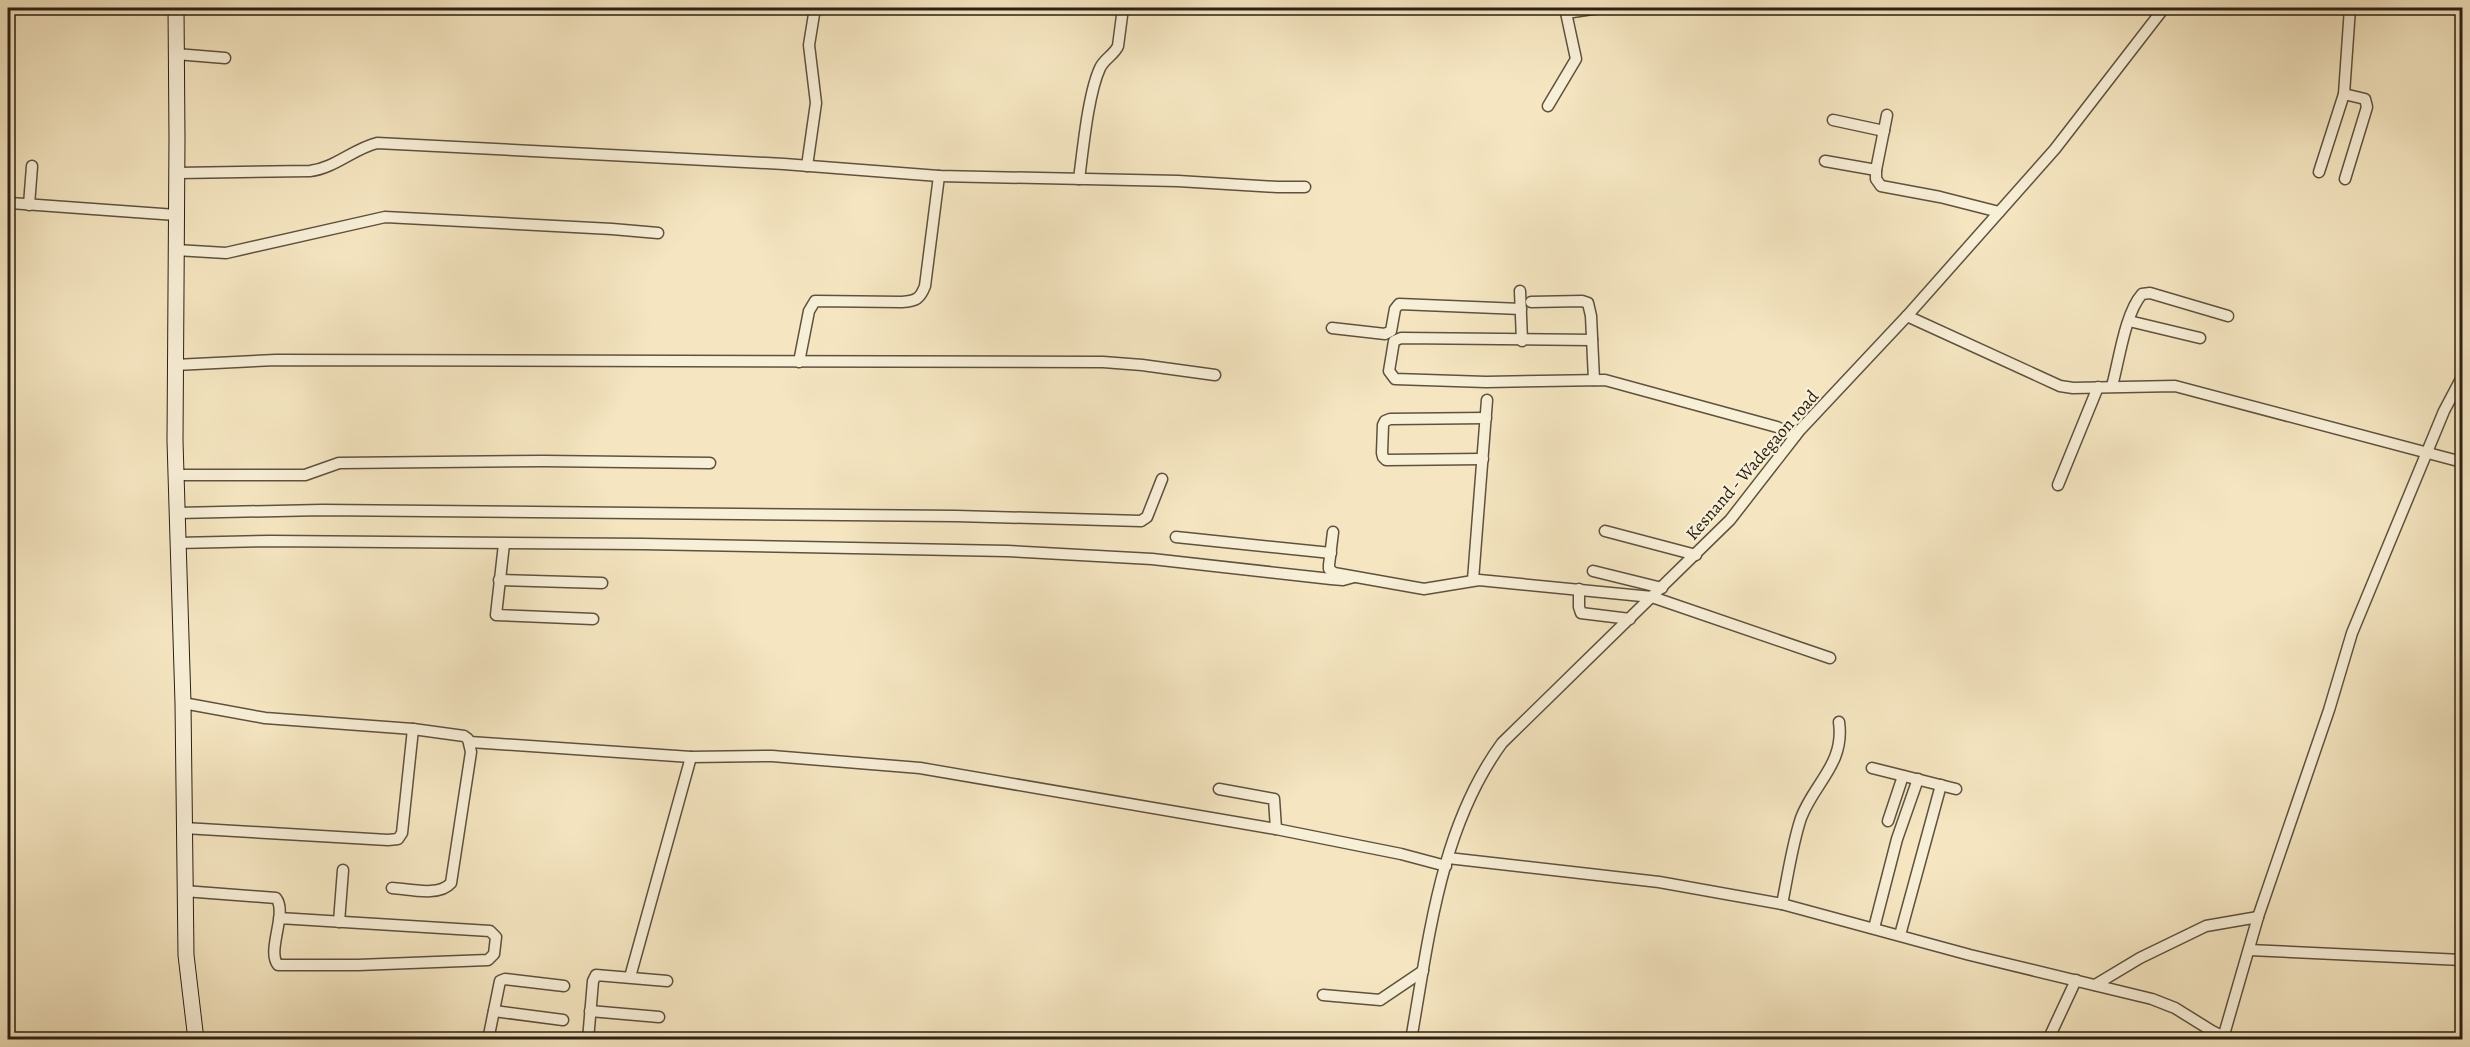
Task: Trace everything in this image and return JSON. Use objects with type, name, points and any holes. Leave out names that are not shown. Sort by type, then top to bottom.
[{"type":"main road","points":[[176,8],[177,543],[183,703],[186,955],[196,1040]]},
{"type":"street","points":[[807,166],[816,104],[809,45],[815,8]]},
{"type":"street","points":[[1079,179],[1095,85],[1102,65],[1118,46],[1123,8]]},
{"type":"street","points":[[1548,106],[1576,59],[1565,10],[1599,8]]},
{"type":"street","name":"Kesnand - Wadegaon road","points":[[1411,1040],[1434,912],[1447,862],[1472,790],[1482,770],[1502,743],[1730,520],[1795,436],[1907,316],[2055,149],[2164,8]]},
{"type":"street","points":[[2319,172],[2344,94],[2350,8]]},
{"type":"street","points":[[176,54],[225,58]]},
{"type":"street","points":[[2344,94],[2365,99],[2367,102],[2345,179]]},
{"type":"street","points":[[1887,115],[1876,170],[1876,180],[1881,186],[1999,212]]},
{"type":"street","points":[[1833,120],[1884,131]]},
{"type":"street","points":[[177,173],[310,171],[323,169],[363,147],[377,143],[807,166],[939,176],[1178,181],[1277,188],[1305,187]]},
{"type":"street","points":[[1825,161],[1876,170]]},
{"type":"street","points":[[29,205],[32,166]]},
{"type":"street","points":[[799,362],[809,311],[815,301],[902,302],[920,298],[925,286],[939,176]]},
{"type":"street","points":[[10,203],[176,215]]},
{"type":"street","points":[[176,250],[226,253],[385,217],[658,233]]},
{"type":"street","points":[[1520,291],[1522,341]]},
{"type":"street","points":[[2112,386],[2129,321],[2137,300],[2142,294],[2150,293],[2228,316]]},
{"type":"street","points":[[1531,302],[1582,301],[1588,303],[1592,316],[1594,380]]},
{"type":"street","points":[[1521,309],[1399,304],[1395,309],[1390,332],[1392,348],[1389,371],[1395,378],[1486,382],[1594,380],[1626,385],[1777,427],[1795,436]]},
{"type":"street","points":[[1907,316],[2060,386],[2073,388],[2160,385],[2193,390],[2425,454],[2463,462]]},
{"type":"street","points":[[2129,321],[2200,338]]},
{"type":"street","points":[[1332,328],[1401,338],[1592,340]]},
{"type":"street","points":[[175,365],[276,360],[1103,362],[1215,375]]},
{"type":"street","points":[[470,742],[691,757],[772,756],[920,768],[1276,829],[1447,862],[1659,882],[1782,903],[1900,936],[2152,999],[2175,1008],[2227,1039],[2258,917],[2329,710],[2352,633],[2425,454],[2463,376]]},
{"type":"street","points":[[2058,485],[2098,387]]},
{"type":"street","points":[[1473,580],[1487,400]]},
{"type":"street","points":[[1483,459],[1386,460],[1382,453],[1383,425],[1390,419],[1486,418]]},
{"type":"street","points":[[176,475],[305,475],[339,463],[544,461],[710,463]]},
{"type":"street","points":[[177,513],[322,510],[945,515],[1141,521],[1147,517],[1162,479]]},
{"type":"street","points":[[1605,531],[1696,555]]},
{"type":"street","points":[[1333,532],[1329,565],[1331,571],[1354,577],[1424,589],[1473,580],[1652,597],[1830,658]]},
{"type":"street","points":[[1176,537],[1331,553]]},
{"type":"street","points":[[177,543],[270,541],[1007,550],[1152,559],[1343,580],[1354,577]]},
{"type":"street","points":[[504,544],[495,613],[498,616],[593,619]]},
{"type":"street","points":[[1593,571],[1662,588]]},
{"type":"street","points":[[499,580],[602,584]]},
{"type":"street","points":[[1579,590],[1581,613],[1630,619]]},
{"type":"street","points":[[183,703],[271,719],[413,729],[464,736],[470,742],[471,752],[451,883],[445,889],[435,891],[392,888]]},
{"type":"street","points":[[1782,903],[1802,817],[1835,760],[1840,738],[1839,722]]},
{"type":"street","points":[[184,828],[398,839],[402,833],[413,729]]},
{"type":"street","points":[[630,977],[691,757]]},
{"type":"street","points":[[1872,768],[1956,789]]},
{"type":"street","points":[[1888,821],[1903,776]]},
{"type":"street","points":[[1874,928],[1897,839],[1918,779]]},
{"type":"street","points":[[1900,936],[1941,785]]},
{"type":"street","points":[[1219,789],[1274,799],[1276,829]]},
{"type":"street","points":[[339,922],[344,870]]},
{"type":"street","points":[[184,891],[273,897],[280,902],[275,962],[281,965],[358,965],[488,960],[495,954],[496,937],[492,931],[279,918]]},
{"type":"street","points":[[2095,985],[2206,926],[2258,917]]},
{"type":"street","points":[[2249,950],[2463,960]]},
{"type":"street","points":[[1323,995],[1380,1000],[1394,993],[1408,980],[1423,971]]},
{"type":"street","points":[[588,1040],[593,981],[596,975],[667,981]]},
{"type":"street","points":[[488,1040],[499,983],[503,980],[564,986]]},
{"type":"street","points":[[2048,1040],[2076,980]]},
{"type":"street","points":[[494,1011],[563,1020]]},
{"type":"street","points":[[590,1011],[659,1017]]}]
